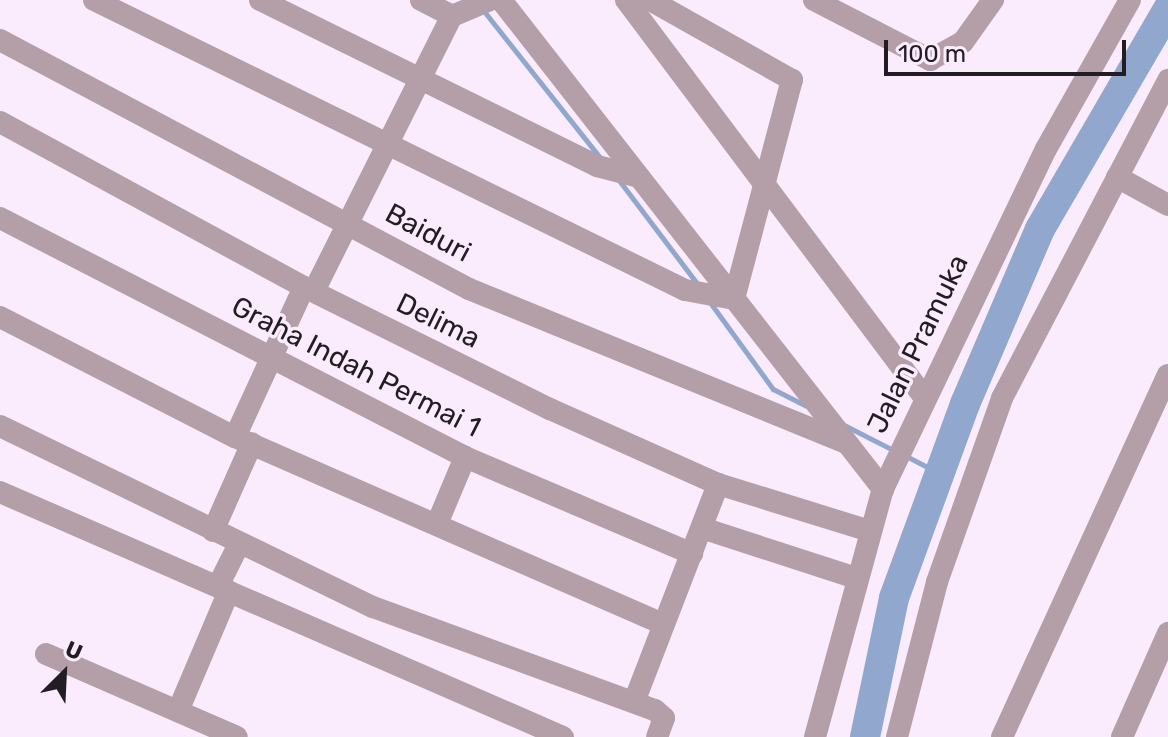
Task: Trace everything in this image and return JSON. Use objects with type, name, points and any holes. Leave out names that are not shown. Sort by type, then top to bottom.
[{"type":"street","points":[[94,0],[685,290],[726,299]]},
{"type":"street","points":[[260,0],[420,76],[597,166],[632,176]]},
{"type":"street","points":[[421,0],[479,5],[632,176],[726,299],[801,385],[883,489]]},
{"type":"street","points":[[626,0],[764,178],[924,397]]},
{"type":"street","points":[[650,0],[792,80],[726,299]]},
{"type":"street","points":[[814,0],[930,60],[963,42],[993,0]]},
{"type":"street","name":"Jalan Pramuka","points":[[815,737],[856,578],[894,462],[1046,149],[1130,0]]},
{"type":"street","points":[[213,531],[272,359],[420,76],[479,5]]},
{"type":"street","name":"Baiduri","points":[[0,40],[469,289],[842,439]]},
{"type":"street","points":[[897,737],[937,582],[1002,398],[1168,80]]},
{"type":"street","name":"Delima","points":[[0,122],[309,289],[718,484],[870,531]]},
{"type":"street","points":[[1117,177],[1168,205]]},
{"type":"street","name":"Graha Indah Permai 1","points":[[0,218],[465,457],[692,554]]},
{"type":"street","points":[[0,317],[243,440],[663,624]]},
{"type":"street","points":[[1002,737],[1168,375]]},
{"type":"street","points":[[0,426],[239,544],[387,612],[663,714],[657,737]]},
{"type":"street","points":[[437,524],[465,457]]},
{"type":"street","points":[[634,702],[718,484]]},
{"type":"street","points":[[0,492],[563,737]]},
{"type":"street","points":[[702,528],[856,578]]},
{"type":"street","points":[[178,711],[239,544]]},
{"type":"street","points":[[1122,737],[1168,633]]},
{"type":"street","points":[[46,654],[237,737]]},
{"type":"waterway","points":[[865,737],[894,598],[965,404],[1040,229],[1168,9]]},
{"type":"waterway","points":[[483,10],[601,159]]},
{"type":"waterway","points":[[618,179],[699,286]]},
{"type":"waterway","points":[[709,301],[773,389],[806,406]]},
{"type":"waterway","points":[[844,425],[895,451]]},
{"type":"waterway","points":[[904,455],[941,474]]}]
